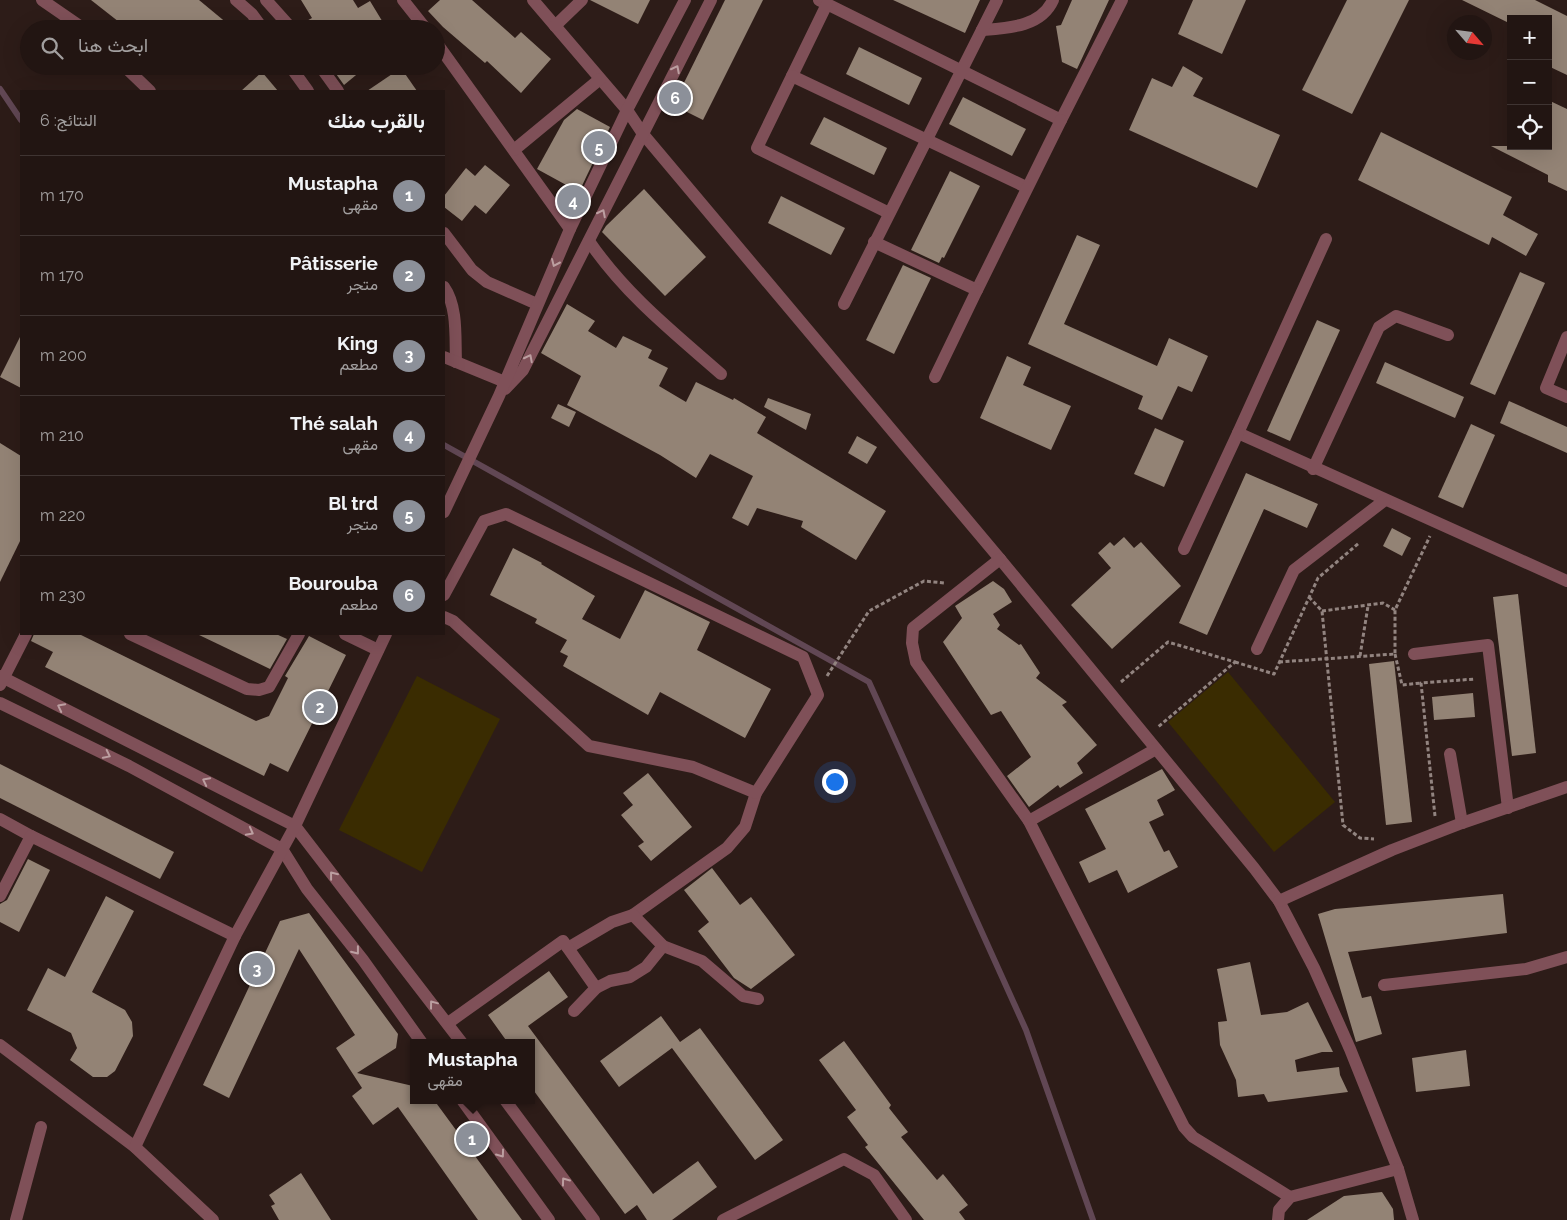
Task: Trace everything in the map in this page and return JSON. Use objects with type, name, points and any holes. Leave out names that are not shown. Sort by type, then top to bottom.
[{"type":"street","points":[[42,0],[71,20]]},
{"type":"street","points":[[236,0],[256,20]]},
{"type":"street","points":[[266,0],[284,20]]},
{"type":"street","points":[[404,0],[419,20]]},
{"type":"street","points":[[533,0],[627,110],[643,134],[1000,560],[1279,901],[1318,977],[1398,1169],[1413,1220]]},
{"type":"street","points":[[555,26],[582,0]]},
{"type":"street","points":[[445,510],[499,396],[570,229],[627,110],[685,0]]},
{"type":"street","points":[[499,396],[523,370],[711,0]]},
{"type":"street","points":[[844,304],[997,0]]},
{"type":"street","points":[[982,30],[1017,27],[1025,24],[1040,17],[1053,0]]},
{"type":"street","points":[[935,377],[1026,186],[1122,0]]},
{"type":"street","points":[[889,213],[757,148],[792,76],[823,2],[1061,120]]},
{"type":"street","points":[[445,54],[570,229]]},
{"type":"street","points":[[133,75],[149,90]]},
{"type":"street","points":[[296,75],[307,90]]},
{"type":"street","points":[[326,75],[337,90]]},
{"type":"street","points":[[792,76],[1026,186]]},
{"type":"street","points":[[514,150],[600,79]]},
{"type":"street","points":[[445,234],[472,270],[487,282],[537,304]]},
{"type":"street","points":[[1184,549],[1326,239]]},
{"type":"street","points":[[588,240],[611,272],[632,295],[721,374]]},
{"type":"street","points":[[874,242],[977,290]]},
{"type":"street","points":[[445,288],[448,292],[454,315],[456,362]]},
{"type":"street","points":[[1313,469],[1378,327],[1396,316],[1448,335]]},
{"type":"street","points":[[1567,337],[1546,388],[1567,397]]},
{"type":"street","points":[[445,357],[504,382]]},
{"type":"street","points":[[1238,433],[1313,469],[1566,577]]},
{"type":"street","points":[[1258,648],[1294,570],[1385,500]]},
{"type":"street","points":[[445,593],[484,522],[506,514],[802,657],[818,695],[756,794],[745,827],[727,848],[634,915],[612,922],[568,948]]},
{"type":"street","points":[[1000,560],[913,628],[912,643],[916,662],[1030,821],[1184,1127],[1193,1137],[1290,1197]]},
{"type":"street","points":[[445,617],[453,621],[589,746],[693,767],[756,794]]},
{"type":"street","points":[[25,635],[1,680],[295,826],[459,1039]]},
{"type":"street","points":[[132,635],[247,689],[259,690],[269,687],[298,635]]},
{"type":"street","points":[[347,635],[378,650]]},
{"type":"street","points":[[135,1147],[235,936],[295,826],[386,635]]},
{"type":"street","points":[[1414,654],[1488,645],[1508,808]]},
{"type":"street","points":[[0,703],[129,766],[282,849],[307,889],[364,960],[419,1039]]},
{"type":"street","points":[[1030,821],[1156,749]]},
{"type":"street","points":[[1450,754],[1462,822]]},
{"type":"street","points":[[1279,901],[1392,850],[1462,822],[1567,787]]},
{"type":"street","points":[[0,819],[235,936]]},
{"type":"street","points":[[0,896],[31,836]]},
{"type":"street","points":[[634,915],[662,946],[702,961],[742,996],[758,999]]},
{"type":"street","points":[[448,1023],[562,941],[596,988]]},
{"type":"street","points":[[574,1011],[596,988],[610,980],[630,977],[646,967],[662,946]]},
{"type":"street","points":[[1384,985],[1526,969],[1567,957]]},
{"type":"street","points":[[0,1045],[135,1147],[213,1220]]},
{"type":"street","points":[[465,1104],[549,1220]]},
{"type":"street","points":[[508,1104],[594,1220]]},
{"type":"street","points":[[16,1220],[41,1127]]},
{"type":"street","points":[[723,1220],[844,1159],[874,1174],[906,1220]]},
{"type":"street","points":[[1278,1220],[1279,1210],[1290,1197],[1398,1169]]},
{"type":"path","points":[[1436,523],[1395,610],[1396,654],[1402,685],[1475,678],[1476,688]]},
{"type":"path","points":[[1109,692],[1168,642],[1274,674],[1318,578],[1362,541]]},
{"type":"path","points":[[823,683],[869,611],[924,581],[968,585]]},
{"type":"path","points":[[1309,597],[1322,611],[1344,825],[1360,838],[1377,840]]},
{"type":"path","points":[[1322,611],[1368,606],[1383,602],[1395,610]]},
{"type":"path","points":[[1360,656],[1368,606]]},
{"type":"path","points":[[1279,662],[1396,654]]},
{"type":"path","points":[[1146,737],[1236,662]]},
{"type":"path","points":[[1421,683],[1436,819]]},
{"type":"shaded area","points":[[1228,672],[1335,802],[1274,852],[1168,722]]},
{"type":"shaded area","points":[[417,676],[500,719],[422,872],[339,830]]},
{"type":"building","points":[[91,0],[199,0],[223,20],[117,20]]},
{"type":"building","points":[[301,0],[353,0],[358,8],[370,1],[382,20],[308,20],[312,18]]},
{"type":"building","points":[[440,0],[472,0],[515,38],[521,32],[551,59],[521,93],[487,61],[485,63],[445,29],[445,20],[436,20],[428,11]]},
{"type":"building","points":[[590,0],[650,0],[638,24]]},
{"type":"building","points":[[725,0],[763,0],[703,120],[673,105]]},
{"type":"building","points":[[893,0],[980,0],[965,33]]},
{"type":"building","points":[[1072,0],[1109,0],[1077,69],[1062,62],[1056,26],[1061,25]]},
{"type":"building","points":[[1193,0],[1246,0],[1222,54],[1178,34]]},
{"type":"building","points":[[1347,0],[1409,0],[1352,114],[1302,90]]},
{"type":"building","points":[[1462,0],[1535,0],[1567,16],[1567,75],[1552,68],[1552,15],[1507,15],[1507,22]]},
{"type":"building","points":[[859,47],[922,78],[909,105],[846,74]]},
{"type":"building","points":[[1183,66],[1203,78],[1193,96],[1280,135],[1257,188],[1129,130],[1152,78],[1172,87]]},
{"type":"building","points":[[259,75],[265,75],[277,90],[242,90]]},
{"type":"building","points":[[337,75],[356,75],[344,85]]},
{"type":"building","points":[[391,75],[406,75],[416,90],[368,90]]},
{"type":"building","points":[[963,97],[1026,129],[1012,156],[949,124]]},
{"type":"building","points":[[1552,102],[1567,109],[1567,191],[1548,182],[1548,175],[1491,146],[1507,146],[1507,150],[1552,150]]},
{"type":"building","points":[[577,109],[610,127],[579,192],[537,169],[564,120]]},
{"type":"building","points":[[824,117],[887,148],[874,175],[810,144]]},
{"type":"building","points":[[1381,132],[1512,197],[1503,215],[1538,234],[1526,256],[1492,237],[1489,245],[1358,180]]},
{"type":"building","points":[[485,165],[510,185],[486,214],[475,205],[462,221],[445,208],[445,195],[466,168],[475,176]]},
{"type":"building","points":[[950,171],[980,186],[944,258],[942,257],[939,263],[911,250]]},
{"type":"building","points":[[644,189],[706,257],[665,296],[602,232]]},
{"type":"building","points":[[781,196],[845,228],[831,255],[768,223]]},
{"type":"building","points":[[1077,235],[1100,245],[1064,324],[1157,366],[1169,338],[1208,356],[1192,392],[1178,386],[1162,420],[1138,409],[1143,396],[1028,344]]},
{"type":"building","points":[[903,265],[931,278],[894,354],[866,340]]},
{"type":"building","points":[[1520,272],[1545,283],[1495,395],[1470,384]]},
{"type":"building","points":[[567,304],[595,321],[588,331],[616,348],[623,336],[652,350],[648,358],[668,368],[659,386],[686,402],[696,382],[733,400],[734,398],[766,417],[757,433],[886,511],[856,560],[801,527],[803,521],[757,508],[748,526],[732,518],[753,476],[710,454],[696,478],[660,455],[567,405],[581,376],[541,353]]},
{"type":"building","points":[[1317,320],[1340,330],[1290,441],[1267,431]]},
{"type":"building","points":[[20,337],[20,387],[0,377]]},
{"type":"building","points":[[1007,356],[1031,367],[1023,385],[1071,406],[1051,450],[980,418]]},
{"type":"building","points":[[1385,362],[1464,397],[1455,418],[1376,383]]},
{"type":"building","points":[[768,398],[811,414],[806,430],[764,407]]},
{"type":"building","points":[[1509,401],[1567,427],[1567,453],[1500,423]]},
{"type":"building","points":[[558,404],[576,412],[569,427],[551,418]]},
{"type":"building","points":[[1471,424],[1495,435],[1463,508],[1438,497]]},
{"type":"building","points":[[1155,428],[1184,441],[1164,487],[1134,474]]},
{"type":"building","points":[[857,436],[877,447],[867,464],[848,453]]},
{"type":"building","points":[[0,443],[20,455],[20,541],[0,582]]},
{"type":"building","points":[[1246,473],[1318,504],[1307,528],[1264,509],[1207,635],[1179,623]]},
{"type":"building","points":[[1392,528],[1411,538],[1402,556],[1383,546]]},
{"type":"building","points":[[1124,537],[1134,548],[1141,542],[1181,586],[1112,649],[1071,605],[1111,568],[1098,553],[1110,542],[1114,546]]},
{"type":"building","points":[[513,548],[542,563],[595,596],[582,619],[620,639],[645,590],[710,622],[697,650],[771,689],[745,738],[660,692],[648,715],[563,666],[568,656],[560,652],[567,640],[535,623],[537,619],[490,595]]},
{"type":"building","points":[[993,581],[1004,589],[1012,602],[993,614],[1000,625],[997,629],[1019,645],[1021,644],[1040,673],[1036,678],[1067,702],[1062,705],[1097,745],[1077,763],[1083,773],[1060,788],[1058,785],[1029,807],[1007,776],[1031,757],[1001,711],[991,715],[943,642],[962,618],[955,606]]},
{"type":"building","points":[[1518,594],[1536,753],[1512,756],[1493,597]]},
{"type":"building","points":[[34,635],[81,635],[256,721],[269,716],[288,678],[285,676],[309,636],[346,655],[288,772],[270,763],[264,776],[45,667],[53,652],[31,641]]},
{"type":"building","points":[[199,635],[278,635],[287,639],[270,669]]},
{"type":"building","points":[[1394,661],[1412,822],[1386,825],[1369,664]]},
{"type":"building","points":[[1473,693],[1475,717],[1434,720],[1432,697]]},
{"type":"building","points":[[0,764],[174,852],[160,879],[0,798]]},
{"type":"building","points":[[1162,769],[1175,790],[1157,800],[1164,815],[1149,822],[1164,852],[1169,850],[1178,867],[1128,893],[1117,870],[1089,883],[1079,862],[1106,849],[1085,809]]},
{"type":"building","points":[[648,773],[692,827],[651,861],[638,846],[644,842],[621,815],[633,805],[623,793]]},
{"type":"building","points":[[28,859],[50,870],[19,932],[0,922],[0,904],[7,900]]},
{"type":"building","points":[[712,868],[740,905],[751,897],[795,955],[751,989],[734,978],[698,931],[709,922],[684,890]]},
{"type":"building","points":[[1503,894],[1507,933],[1348,952],[1362,998],[1371,996],[1382,1034],[1356,1042],[1318,914],[1335,909]]},
{"type":"building","points":[[106,896],[134,911],[92,992],[125,1010],[132,1022],[133,1036],[115,1071],[107,1077],[93,1077],[70,1060],[77,1048],[71,1033],[27,1010],[48,968],[65,977]]},
{"type":"building","points":[[309,913],[398,1034],[396,1048],[357,1073],[410,1085],[410,1104],[437,1104],[522,1220],[478,1220],[398,1107],[373,1125],[352,1096],[362,1088],[336,1048],[355,1035],[299,949],[229,1098],[203,1085],[280,921]]},
{"type":"building","points":[[1250,962],[1261,1015],[1287,1012],[1308,1002],[1333,1052],[1322,1052],[1295,1060],[1297,1072],[1339,1067],[1340,1075],[1348,1092],[1268,1102],[1264,1094],[1238,1097],[1236,1080],[1220,1045],[1218,1022],[1227,1021],[1217,969]]},
{"type":"building","points":[[549,971],[568,997],[528,1026],[653,1194],[698,1161],[717,1187],[672,1220],[647,1220],[637,1205],[625,1214],[535,1092],[535,1039],[505,1039],[488,1015]]},
{"type":"building","points":[[661,1016],[680,1042],[700,1028],[783,1140],[755,1160],[672,1048],[619,1087],[600,1061]]},
{"type":"building","points":[[844,1041],[891,1105],[889,1108],[908,1132],[901,1137],[937,1180],[943,1174],[968,1205],[959,1212],[965,1220],[924,1220],[865,1147],[868,1145],[847,1117],[856,1110],[819,1060]]},
{"type":"building","points":[[1466,1050],[1470,1086],[1416,1092],[1412,1058]]},
{"type":"building","points":[[301,1173],[331,1220],[279,1220],[271,1206],[275,1204],[269,1195]]},
{"type":"building","points":[[1382,1192],[1393,1209],[1394,1220],[1307,1220],[1344,1196]]},
{"type":"waterway","points":[[0,89],[20,119]]},
{"type":"waterway","points":[[445,446],[869,682],[1026,1030],[1093,1220]]},
{"type":"place","name":"Bourouba","points":[[675,98]]},
{"type":"place","name":"Bl trd","points":[[599,147]]},
{"type":"place","name":"Thé salah","points":[[573,201]]},
{"type":"place","name":"Pâtisserie","points":[[320,707]]},
{"type":"place","name":"King","points":[[257,969]]},
{"type":"place","name":"Mustapha","points":[[472,1139]]}]
